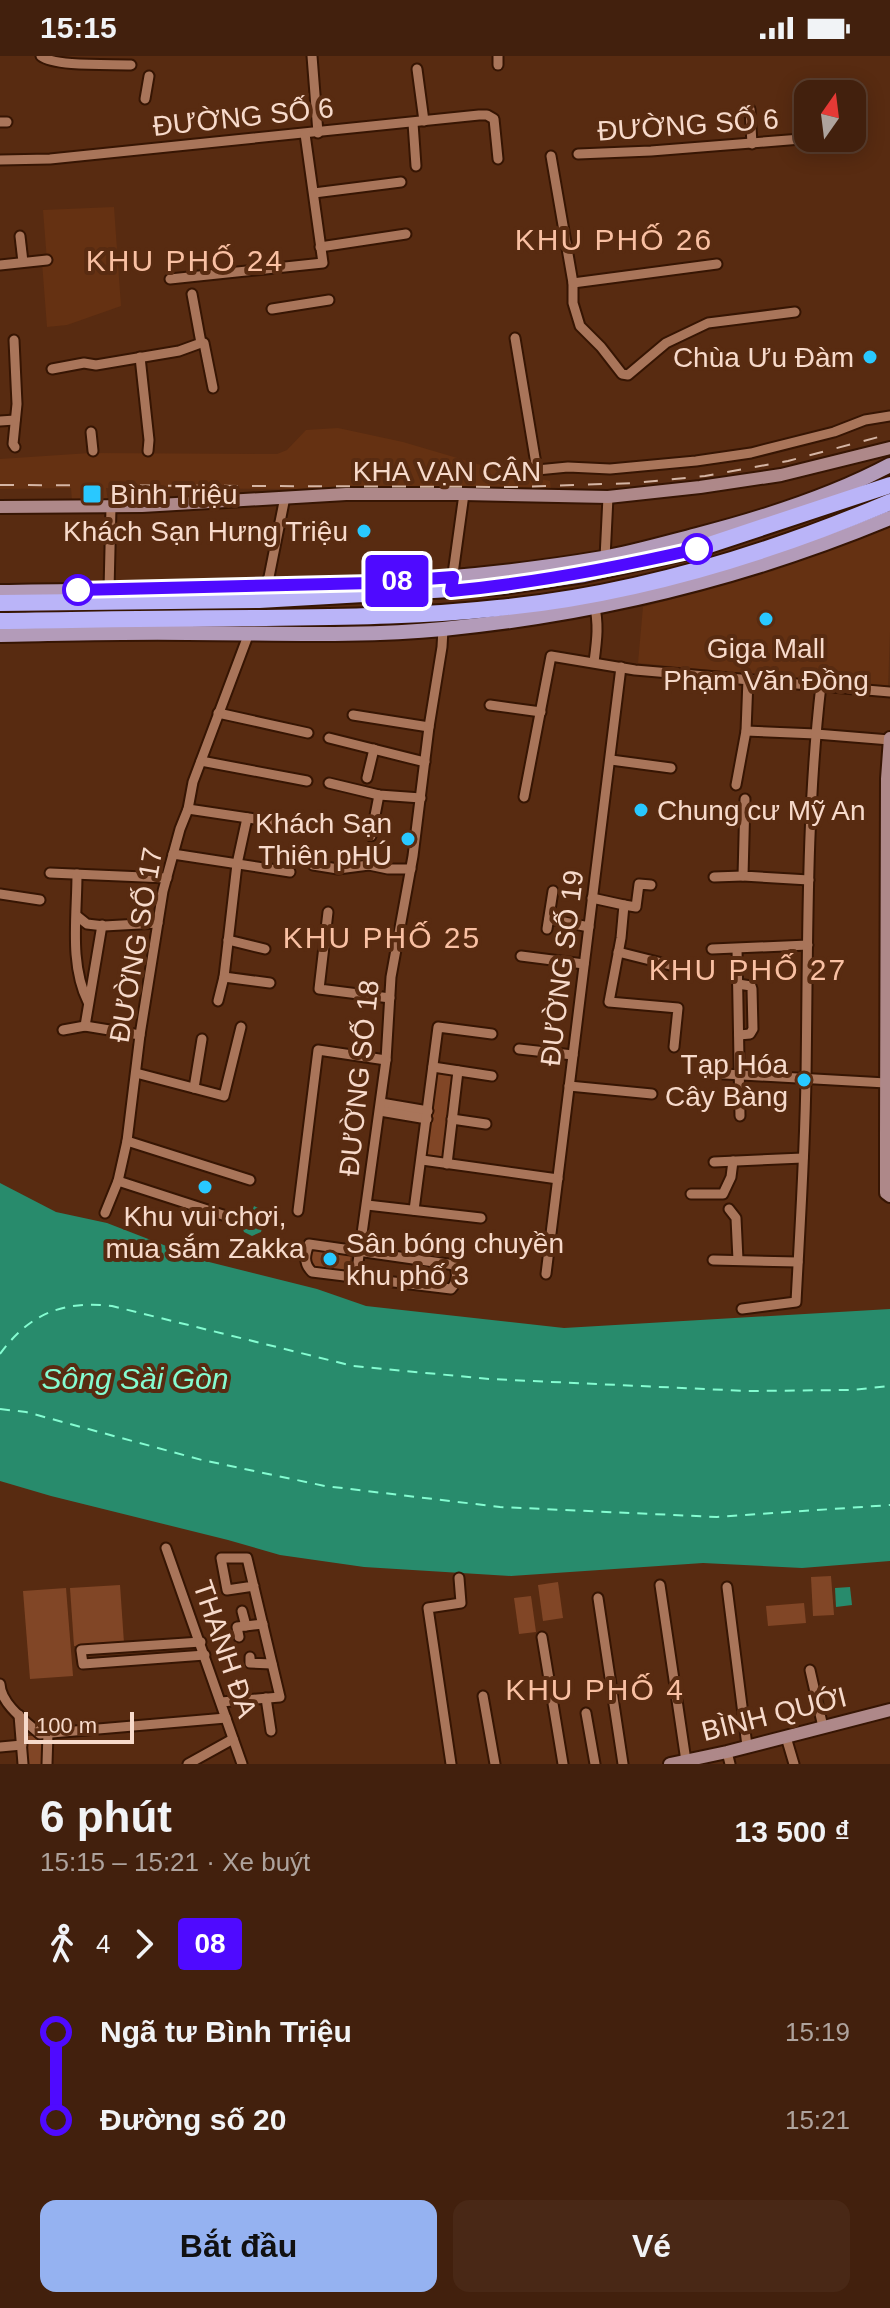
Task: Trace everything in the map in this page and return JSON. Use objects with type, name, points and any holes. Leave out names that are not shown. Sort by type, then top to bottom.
[{"type":"highway","points":[[0,621],[210,610],[261,593],[452,584],[503,586],[584,574],[697,549],[890,485]]},
{"type":"highway","points":[[0,603],[210,610],[253,625],[593,600],[808,542],[890,502]]},
{"type":"main road","points":[[452,584],[605,558],[717,530],[850,485],[890,465]]},
{"type":"main road","points":[[808,542],[890,518]]},
{"type":"main road","points":[[0,592],[109,590],[261,593]]},
{"type":"main road","points":[[0,635],[253,625],[307,634],[443,629],[569,611],[593,600]]},
{"type":"street","points":[[41,56],[44,60],[58,63],[131,65]]},
{"type":"street","points":[[312,56],[318,133]]},
{"type":"street","points":[[417,69],[424,121]]},
{"type":"street","points":[[145,99],[149,76]]},
{"type":"street","points":[[750,109],[752,144]]},
{"type":"street","name":"ĐƯỜNG SỐ 6","points":[[0,160],[50,159],[479,115],[491,116],[495,124],[498,159]]},
{"type":"street","points":[[413,123],[416,166]]},
{"type":"street","points":[[170,279],[323,263],[305,134]]},
{"type":"street","name":"ĐƯỜNG SỐ 6","points":[[578,154],[794,140]]},
{"type":"street","points":[[551,156],[573,283],[573,303],[580,326],[625,376],[666,343],[708,323],[795,312]]},
{"type":"street","points":[[314,193],[401,182]]},
{"type":"street","points":[[320,247],[406,234]]},
{"type":"street","points":[[20,236],[23,262]]},
{"type":"street","points":[[0,265],[47,260]]},
{"type":"street","points":[[573,283],[717,264]]},
{"type":"street","points":[[192,294],[213,388]]},
{"type":"street","points":[[272,309],[329,300]]},
{"type":"street","name":"KHA VẠN CÂN","points":[[515,338],[537,470],[568,467],[610,469],[751,453],[834,432],[865,420],[889,418]]},
{"type":"street","points":[[14,340],[17,404],[15,447]]},
{"type":"street","points":[[52,369],[179,351],[202,343]]},
{"type":"street","points":[[140,357],[148,451]]},
{"type":"street","points":[[0,421],[15,420]]},
{"type":"street","points":[[91,432],[93,451]]},
{"type":"street","name":"KHA VẠN CÂN","points":[[0,507],[111,507],[346,494],[608,497],[781,475],[890,448]]},
{"type":"street","points":[[452,584],[464,494]]},
{"type":"street","points":[[261,593],[269,577],[285,497]]},
{"type":"street","points":[[605,558],[608,497]]},
{"type":"street","points":[[109,590],[111,507]]},
{"type":"street","points":[[593,600],[598,617],[594,662]]},
{"type":"street","name":"ĐƯỜNG SỐ 17","points":[[105,1213],[118,1181],[127,1141],[140,1035],[173,854],[188,809],[193,782],[253,625]]},
{"type":"street","name":"ĐƯỜNG SỐ 18","points":[[356,1277],[386,1060],[391,977],[411,869],[443,629]]},
{"type":"street","points":[[524,797],[551,656],[621,667],[890,692]]},
{"type":"street","name":"ĐƯỜNG SỐ 19","points":[[546,1274],[621,667]]},
{"type":"street","points":[[736,785],[746,731],[748,679]]},
{"type":"street","points":[[742,1309],[796,1302],[806,1078],[809,880],[821,685]]},
{"type":"street","points":[[490,705],[541,712]]},
{"type":"street","points":[[218,713],[308,733]]},
{"type":"street","points":[[353,715],[429,727]]},
{"type":"street","points":[[746,731],[890,739],[886,1193],[890,1196]]},
{"type":"street","points":[[329,738],[425,762]]},
{"type":"street","points":[[367,778],[374,749]]},
{"type":"street","points":[[611,760],[671,768]]},
{"type":"street","points":[[201,761],[307,781]]},
{"type":"street","points":[[329,783],[379,795],[421,798]]},
{"type":"street","points":[[371,836],[379,795]]},
{"type":"street","points":[[743,876],[745,799]]},
{"type":"street","points":[[188,809],[295,825]]},
{"type":"street","points":[[218,1001],[224,977],[237,864],[247,818]]},
{"type":"street","points":[[173,854],[290,872]]},
{"type":"street","points":[[313,865],[338,869],[369,865],[411,869]]},
{"type":"street","points":[[50,873],[167,878]]},
{"type":"street","points":[[77,874],[78,976],[88,1002]]},
{"type":"street","points":[[714,877],[809,880]]},
{"type":"street","points":[[592,898],[636,907],[639,884],[651,885]]},
{"type":"street","points":[[553,891],[548,924],[589,927]]},
{"type":"street","points":[[0,894],[40,900]]},
{"type":"street","points":[[624,905],[609,1002],[678,1008],[674,1047]]},
{"type":"street","points":[[328,912],[319,989],[390,998]]},
{"type":"street","points":[[77,916],[87,924],[158,923]]},
{"type":"street","points":[[85,1026],[102,925]]},
{"type":"street","points":[[228,940],[265,949]]},
{"type":"street","points":[[712,949],[808,945]]},
{"type":"street","points":[[737,949],[740,1116]]},
{"type":"street","points":[[618,952],[670,965]]},
{"type":"street","points":[[521,956],[584,964]]},
{"type":"street","points":[[224,977],[270,983]]},
{"type":"street","points":[[63,1030],[85,1026],[140,1035]]},
{"type":"street","points":[[136,1073],[224,1096],[241,1027]]},
{"type":"street","points":[[414,1210],[438,1027],[492,1034]]},
{"type":"street","points":[[194,1088],[202,1039]]},
{"type":"street","points":[[519,1049],[573,1055]]},
{"type":"street","points":[[298,1211],[318,1050],[386,1060]]},
{"type":"street","points":[[433,1067],[492,1076]]},
{"type":"street","points":[[447,1164],[458,1071]]},
{"type":"street","points":[[707,1073],[806,1078],[887,1090]]},
{"type":"street","points":[[569,1086],[652,1094]]},
{"type":"street","points":[[380,1107],[427,1115]]},
{"type":"street","points":[[452,1119],[486,1124]]},
{"type":"street","points":[[127,1141],[250,1180]]},
{"type":"street","points":[[714,1162],[803,1158]]},
{"type":"street","points":[[422,1160],[558,1179]]},
{"type":"street","points":[[691,1194],[723,1194],[731,1177],[733,1161]]},
{"type":"street","points":[[118,1181],[226,1216]]},
{"type":"street","points":[[367,1205],[481,1218]]},
{"type":"street","points":[[729,1209],[736,1218],[738,1260]]},
{"type":"street","points":[[309,1244],[360,1251],[454,1265],[457,1272],[454,1285],[451,1289],[312,1272],[304,1259],[309,1244]]},
{"type":"street","points":[[713,1260],[798,1262]]},
{"type":"street","name":"THANH ĐA","points":[[166,1548],[242,1764]]},
{"type":"street","points":[[221,1702],[280,1697],[254,1586],[247,1558],[221,1558],[227,1590],[254,1586]]},
{"type":"street","points":[[451,1764],[428,1608],[461,1603],[459,1578]]},
{"type":"street","points":[[660,1585],[686,1761]]},
{"type":"street","points":[[727,1587],[747,1746]]},
{"type":"street","points":[[598,1598],[623,1764]]},
{"type":"street","points":[[242,1611],[246,1626]]},
{"type":"street","points":[[239,1637],[237,1627],[263,1624]]},
{"type":"street","points":[[542,1637],[563,1764]]},
{"type":"street","points":[[201,1642],[81,1650],[83,1664],[205,1655]]},
{"type":"street","points":[[124,1648],[126,1662]]},
{"type":"street","points":[[250,1657],[250,1663],[272,1664]]},
{"type":"street","points":[[810,1670],[823,1727]]},
{"type":"street","points":[[0,1684],[0,1693],[40,1734],[226,1718]]},
{"type":"street","points":[[483,1696],[495,1764]]},
{"type":"street","points":[[266,1698],[271,1731]]},
{"type":"street","name":"BÌNH QUỚI","points":[[670,1764],[729,1758],[747,1746],[890,1710]]},
{"type":"street","points":[[586,1713],[595,1764]]},
{"type":"street","points":[[19,1715],[22,1764]]},
{"type":"street","points":[[47,1764],[48,1733]]},
{"type":"street","points":[[786,1737],[794,1764]]},
{"type":"street","points":[[188,1764],[233,1739]]},
{"type":"street","points":[[0,1747],[22,1745]]},
{"type":"shaded area","points":[[114,207],[121,306],[67,325],[47,327],[42,262],[47,261],[43,210]]},
{"type":"shaded area","points":[[338,428],[550,481],[551,490],[106,488],[108,501],[72,501],[71,488],[0,489],[0,459],[90,453],[277,454],[287,450],[306,430]]},
{"type":"shaded area","name":"Giga Mall Phạm Văn Đồng","points":[[888,527],[888,687],[638,663],[643,607],[773,571]]},
{"type":"shaded area","points":[[436,1073],[454,1075],[443,1159],[426,1157]]},
{"type":"shaded area","name":"Sân bóng chuyền khu phố 3","points":[[311,1248],[351,1253],[349,1271],[309,1266]]},
{"type":"shaded area","points":[[831,1576],[834,1615],[813,1616],[811,1577]]},
{"type":"shaded area","points":[[558,1582],[563,1618],[543,1621],[538,1585]]},
{"type":"shaded area","points":[[120,1585],[124,1643],[74,1646],[70,1588]]},
{"type":"shaded area","points":[[66,1588],[73,1676],[30,1679],[23,1591]]},
{"type":"shaded area","points":[[531,1596],[536,1632],[519,1634],[514,1598]]},
{"type":"shaded area","points":[[804,1603],[806,1623],[768,1626],[766,1606]]},
{"type":"shaded area","points":[[26,1736],[45,1738],[44,1764],[25,1764]]},
{"type":"water","name":"Sông Sài Gòn","points":[[0,1183],[56,1212],[107,1223],[205,1261],[317,1289],[366,1306],[564,1328],[890,1309],[890,1561],[802,1568],[703,1563],[511,1576],[364,1567],[280,1555],[0,1481]]},
{"type":"water","points":[[254,1206],[258,1208],[257,1213],[263,1224],[261,1232],[252,1236],[244,1232],[242,1226],[244,1218],[249,1220]]},
{"type":"water","points":[[850,1587],[852,1605],[836,1607],[835,1588]]},
{"type":"ferry route","points":[[0,1354],[23,1329],[48,1313],[78,1305],[94,1305],[112,1306],[353,1366],[489,1379],[747,1391],[851,1390],[890,1386]]},
{"type":"ferry route","points":[[0,1409],[26,1412],[202,1460],[325,1486],[500,1507],[717,1517],[890,1505]]},
{"type":"railway","points":[[0,485],[515,487],[635,483],[705,476],[788,461],[890,434]]},
{"type":"bus line","name":"08","points":[[78,590],[263,587],[453,577],[451,591],[584,574],[697,549]]},
{"type":"place","name":"Chùa Ưu Đàm","points":[[870,357]]},
{"type":"place","name":"Bình Triệu","points":[[92,494]]},
{"type":"place","name":"Khách Sạn Hưng Triệu","points":[[364,531]]},
{"type":"place","name":"Giga Mall Phạm Văn Đồng","points":[[766,619]]},
{"type":"place","name":"Chung cư Mỹ An","points":[[641,810]]},
{"type":"place","name":"Khách Sạn Thiên pHÚ","points":[[408,839]]},
{"type":"place","name":"Tạp Hóa Cây Bàng","points":[[804,1080]]},
{"type":"place","name":"Khu vui chơi, mua sắm Zakka","points":[[205,1187]]},
{"type":"place","name":"Sân bóng chuyền khu phố 3","points":[[330,1259]]},
{"type":"district","name":"KHU PHỐ 26","points":[[614,239]]},
{"type":"district","name":"KHU PHỐ 24","points":[[185,260]]},
{"type":"district","name":"KHU PHỐ 25","points":[[382,937]]},
{"type":"district","name":"KHU PHỐ 27","points":[[748,969]]},
{"type":"district","name":"KHU PHỐ 4","points":[[595,1689]]}]
